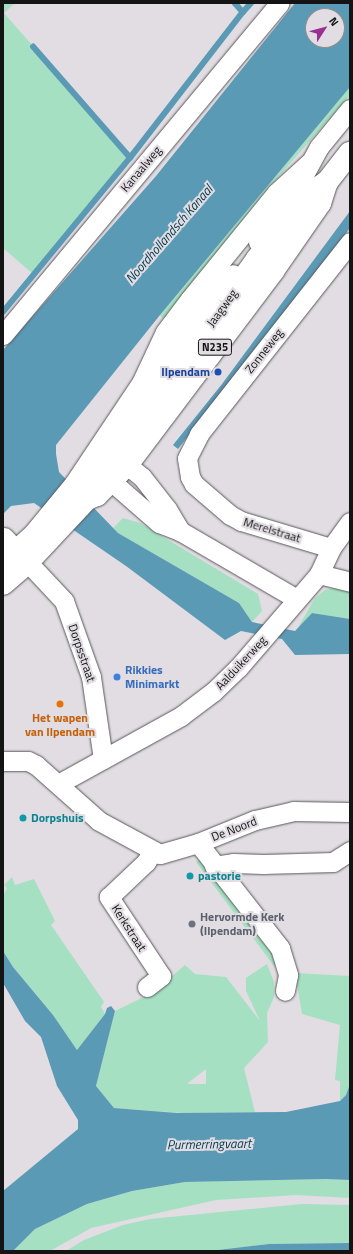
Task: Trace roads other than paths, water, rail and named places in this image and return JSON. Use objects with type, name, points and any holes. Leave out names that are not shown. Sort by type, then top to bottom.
[{"type":"main road","name":"Jaagweg","points":[[104,478],[113,450],[206,330],[257,259],[309,194],[327,182],[350,153]]},
{"type":"main road","name":"Jaagweg","points":[[3,584],[13,552],[54,522],[81,491],[86,491],[104,478],[127,465],[299,234],[320,203],[327,182]]},
{"type":"street","name":"Kanaalweg","points":[[3,335],[280,3]]},
{"type":"street","points":[[81,491],[141,383],[165,332],[276,193],[309,163],[350,109]]},
{"type":"street","name":"Zonneweg","points":[[188,464],[189,451],[199,434],[350,242]]},
{"type":"street","name":"Merelstraat","points":[[188,464],[190,477],[201,492],[241,521],[331,548]]},
{"type":"street","points":[[127,465],[142,477],[180,531]]},
{"type":"street","points":[[104,478],[159,523],[180,531],[297,599],[319,574],[331,548],[350,522]]},
{"type":"street","name":"Dorpsstraat","points":[[13,552],[64,601],[91,677],[103,759]]},
{"type":"street","points":[[319,574],[350,582]]},
{"type":"street","name":"Aalduikerweg","points":[[58,784],[186,712],[213,692],[258,645],[297,599]]},
{"type":"street","points":[[3,760],[28,761],[58,784],[99,821],[152,852],[167,853],[198,843]]},
{"type":"street","name":"De Noord","points":[[285,991],[288,975],[280,948],[214,866],[198,843],[255,820],[293,811],[350,812]]},
{"type":"street","points":[[214,866],[233,863],[263,864],[333,862],[350,851]]},
{"type":"street","name":"Kerkstraat","points":[[147,987],[161,976],[109,898],[146,862],[152,852]]},
{"type":"water","name":"Noordhollandsch Kanaal","points":[[295,3],[350,3],[350,87],[160,315],[56,445],[56,454],[59,472],[118,533],[239,603],[252,622],[295,631],[312,613],[350,619],[350,654],[295,655],[282,639],[241,631],[225,640],[126,566],[34,503],[11,506],[3,514],[3,350],[156,176]]},
{"type":"water","points":[[350,211],[350,228],[178,449],[173,445],[222,384]]},
{"type":"water","name":"Purmerringvaart","points":[[3,951],[13,967],[53,1015],[77,1050],[105,1014],[107,1008],[111,1006],[115,1011],[96,1086],[114,1108],[177,1113],[286,1112],[340,1101],[346,1095],[350,1084],[350,1180],[326,1179],[185,1182],[132,1191],[87,1204],[35,1229],[13,1251],[3,1251],[3,1191],[78,1129],[78,1120],[57,1086],[41,1037],[25,1021],[3,983]]},
{"type":"water","points":[[350,1243],[350,1251],[209,1251],[269,1244]]},
{"type":"waterway","points":[[235,3],[243,12],[251,3]]},
{"type":"waterway","points":[[130,158],[243,12]]},
{"type":"waterway","points":[[3,312],[130,158],[33,47]]},
{"type":"place","name":"Ilpendam","points":[[218,372]]},
{"type":"place","name":"Rikkies Minimarkt","points":[[117,677]]},
{"type":"place","name":"Het wapen van Ilpendam","points":[[60,704]]},
{"type":"place","name":"Dorpshuis","points":[[23,818]]},
{"type":"place","name":"pastorie","points":[[190,876]]},
{"type":"place","name":"Hervormde Kerk (Ilpendam)","points":[[192,924]]}]
